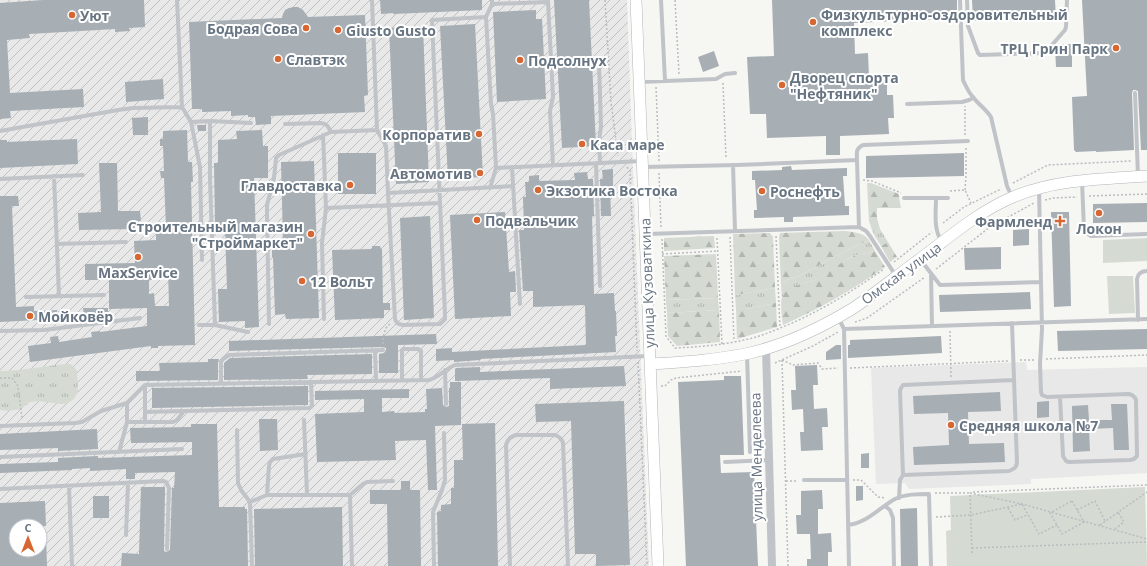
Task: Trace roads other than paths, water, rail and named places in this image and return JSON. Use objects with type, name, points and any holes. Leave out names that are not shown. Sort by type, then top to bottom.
[{"type":"main road","name":"улица Кузоваткина","points":[[636,0],[658,566]]},
{"type":"main road","name":"Омская улица","points":[[651,360],[698,361],[747,353],[766,348],[801,335],[837,317],[864,300],[976,218],[1012,198],[1039,188],[1065,182],[1142,177]]},
{"type":"street","name":"улица Менделеева","points":[[766,348],[772,566]]},
{"type":"lane","points":[[177,0],[182,106],[191,122],[200,167],[202,260]]},
{"type":"lane","points":[[372,0],[377,130],[386,146],[395,319],[398,324],[403,325],[437,324],[443,322],[445,315],[432,20],[486,17]]},
{"type":"lane","points":[[662,0],[665,81]]},
{"type":"lane","points":[[960,0],[963,80],[973,98],[988,112],[991,117],[1007,186],[1012,198]]},
{"type":"lane","points":[[967,0],[968,26],[980,55],[1045,53],[1065,30],[1067,0]]},
{"type":"lane","points":[[490,188],[496,168],[486,17],[492,2],[548,2],[552,97],[550,111],[553,165]]},
{"type":"lane","points":[[599,63],[601,126],[598,163],[600,286]]},
{"type":"lane","points":[[639,82],[716,79],[729,73],[735,73]]},
{"type":"lane","points":[[1135,93],[1142,177]]},
{"type":"lane","points":[[907,104],[966,102],[973,98]]},
{"type":"lane","points":[[0,131],[118,110],[182,106]]},
{"type":"lane","points":[[191,122],[210,121],[251,123]]},
{"type":"lane","points":[[210,121],[210,179],[215,325]]},
{"type":"lane","points":[[285,124],[321,122],[328,125],[331,132]]},
{"type":"lane","points":[[269,324],[267,205],[274,178],[276,158],[279,154],[331,132],[377,130]]},
{"type":"lane","points":[[323,135],[326,208],[322,243],[324,319]]},
{"type":"lane","points":[[859,227],[857,151],[859,147],[863,145],[968,141]]},
{"type":"lane","points":[[496,168],[618,162],[659,167],[857,160]]},
{"type":"lane","points":[[733,165],[735,231]]},
{"type":"lane","points":[[512,167],[520,304]]},
{"type":"lane","points":[[0,179],[83,175]]},
{"type":"lane","points":[[54,176],[59,296]]},
{"type":"lane","points":[[1082,180],[1084,230],[1088,235],[1147,234]]},
{"type":"lane","points":[[388,193],[513,186]]},
{"type":"lane","points":[[1039,188],[1042,322],[1040,360],[1042,395],[1047,397],[1133,395],[1136,400],[1137,456],[1130,460],[1066,461],[1063,456],[1060,397]]},
{"type":"lane","points":[[903,197],[948,198]]},
{"type":"lane","points":[[936,198],[936,226],[942,243]]},
{"type":"lane","points":[[326,208],[440,202]]},
{"type":"lane","points":[[645,234],[859,227],[866,231],[870,236],[896,277]]},
{"type":"lane","points":[[57,244],[126,242]]},
{"type":"lane","points":[[920,259],[940,285]]},
{"type":"lane","points":[[1138,320],[1137,279],[1141,272],[1147,271]]},
{"type":"lane","points":[[931,273],[932,326]]},
{"type":"lane","points":[[931,285],[1041,282]]},
{"type":"lane","points":[[26,297],[104,295]]},
{"type":"lane","points":[[837,317],[844,329],[849,566]]},
{"type":"lane","points":[[0,331],[44,330],[140,318]]},
{"type":"lane","points":[[844,329],[1147,319]]},
{"type":"lane","points":[[903,475],[1009,471],[1016,467],[1012,323]]},
{"type":"lane","points":[[199,325],[215,325],[248,332]]},
{"type":"lane","points":[[402,380],[402,350],[404,349],[418,349],[421,351],[421,380]]},
{"type":"lane","points":[[375,350],[376,380]]},
{"type":"lane","points":[[221,383],[221,362],[222,359],[228,355],[383,350]]},
{"type":"lane","points":[[747,353],[750,452]]},
{"type":"lane","points":[[0,426],[82,422],[101,411],[127,403],[145,385],[429,380],[435,378],[449,367],[455,365],[638,357],[651,360]]},
{"type":"lane","points":[[445,370],[446,404]]},
{"type":"lane","points":[[899,498],[900,480],[903,475],[901,388],[903,385],[1014,380]]},
{"type":"lane","points":[[145,412],[309,408],[312,405],[311,382]]},
{"type":"lane","points":[[145,385],[145,422]]},
{"type":"lane","points":[[119,452],[127,422],[127,403]]},
{"type":"lane","points":[[127,422],[173,422],[177,420],[184,411]]},
{"type":"lane","points":[[304,420],[307,495]]},
{"type":"lane","points":[[237,430],[238,483],[250,502],[252,566]]},
{"type":"lane","points":[[434,566],[433,512],[445,480],[444,433]]},
{"type":"lane","points":[[510,566],[506,444],[511,436],[516,435],[555,435],[562,440],[563,444],[568,566]]},
{"type":"lane","points":[[0,457],[182,449]]},
{"type":"lane","points":[[267,495],[270,462],[273,459],[306,454]]},
{"type":"lane","points":[[725,462],[769,460]]},
{"type":"lane","points":[[804,480],[847,480]]},
{"type":"lane","points":[[250,502],[267,495],[350,494],[367,482],[393,481]]},
{"type":"lane","points":[[0,489],[166,482],[169,488],[167,549]]},
{"type":"lane","points":[[126,535],[128,483]]},
{"type":"lane","points":[[69,486],[72,566]]},
{"type":"lane","points":[[350,494],[352,566]]},
{"type":"lane","points":[[848,525],[860,522],[899,498],[910,495],[929,494],[931,566]]},
{"type":"lane","points":[[885,506],[890,510],[893,518],[894,566]]},
{"type":"place","name":"Уют","points":[[72,15]]},
{"type":"place","name":"Физкультурно-оздоровительный комплекс","points":[[813,22]]},
{"type":"place","name":"Бодрая Сова","points":[[306,28]]},
{"type":"place","name":"Giusto Gusto","points":[[338,30]]},
{"type":"place","name":"ТРЦ Грин Парк","points":[[1116,48]]},
{"type":"place","name":"Славтэк","points":[[278,59]]},
{"type":"place","name":"Подсолнух","points":[[520,60]]},
{"type":"place","name":"Дворец спорта \"Нефтяник\"","points":[[782,85]]},
{"type":"place","name":"Корпоратив","points":[[479,134]]},
{"type":"place","name":"Каса маре","points":[[582,144]]},
{"type":"place","name":"Автомотив","points":[[480,173]]},
{"type":"place","name":"Главдоставка","points":[[350,185]]},
{"type":"place","name":"Экзотика Востока","points":[[538,190]]},
{"type":"place","name":"Роснефть","points":[[762,191]]},
{"type":"place","name":"Локон","points":[[1099,213]]},
{"type":"place","name":"Подвальчик","points":[[477,220]]},
{"type":"place","name":"Фармленд","points":[[1060,221]]},
{"type":"place","name":"Строительный магазин \"Строймаркет\"","points":[[311,234]]},
{"type":"place","name":"MaxService","points":[[138,257]]},
{"type":"place","name":"12 Вольт","points":[[302,281]]},
{"type":"place","name":"Мойковёр","points":[[30,316]]},
{"type":"place","name":"Средняя школа №7","points":[[951,425]]}]
